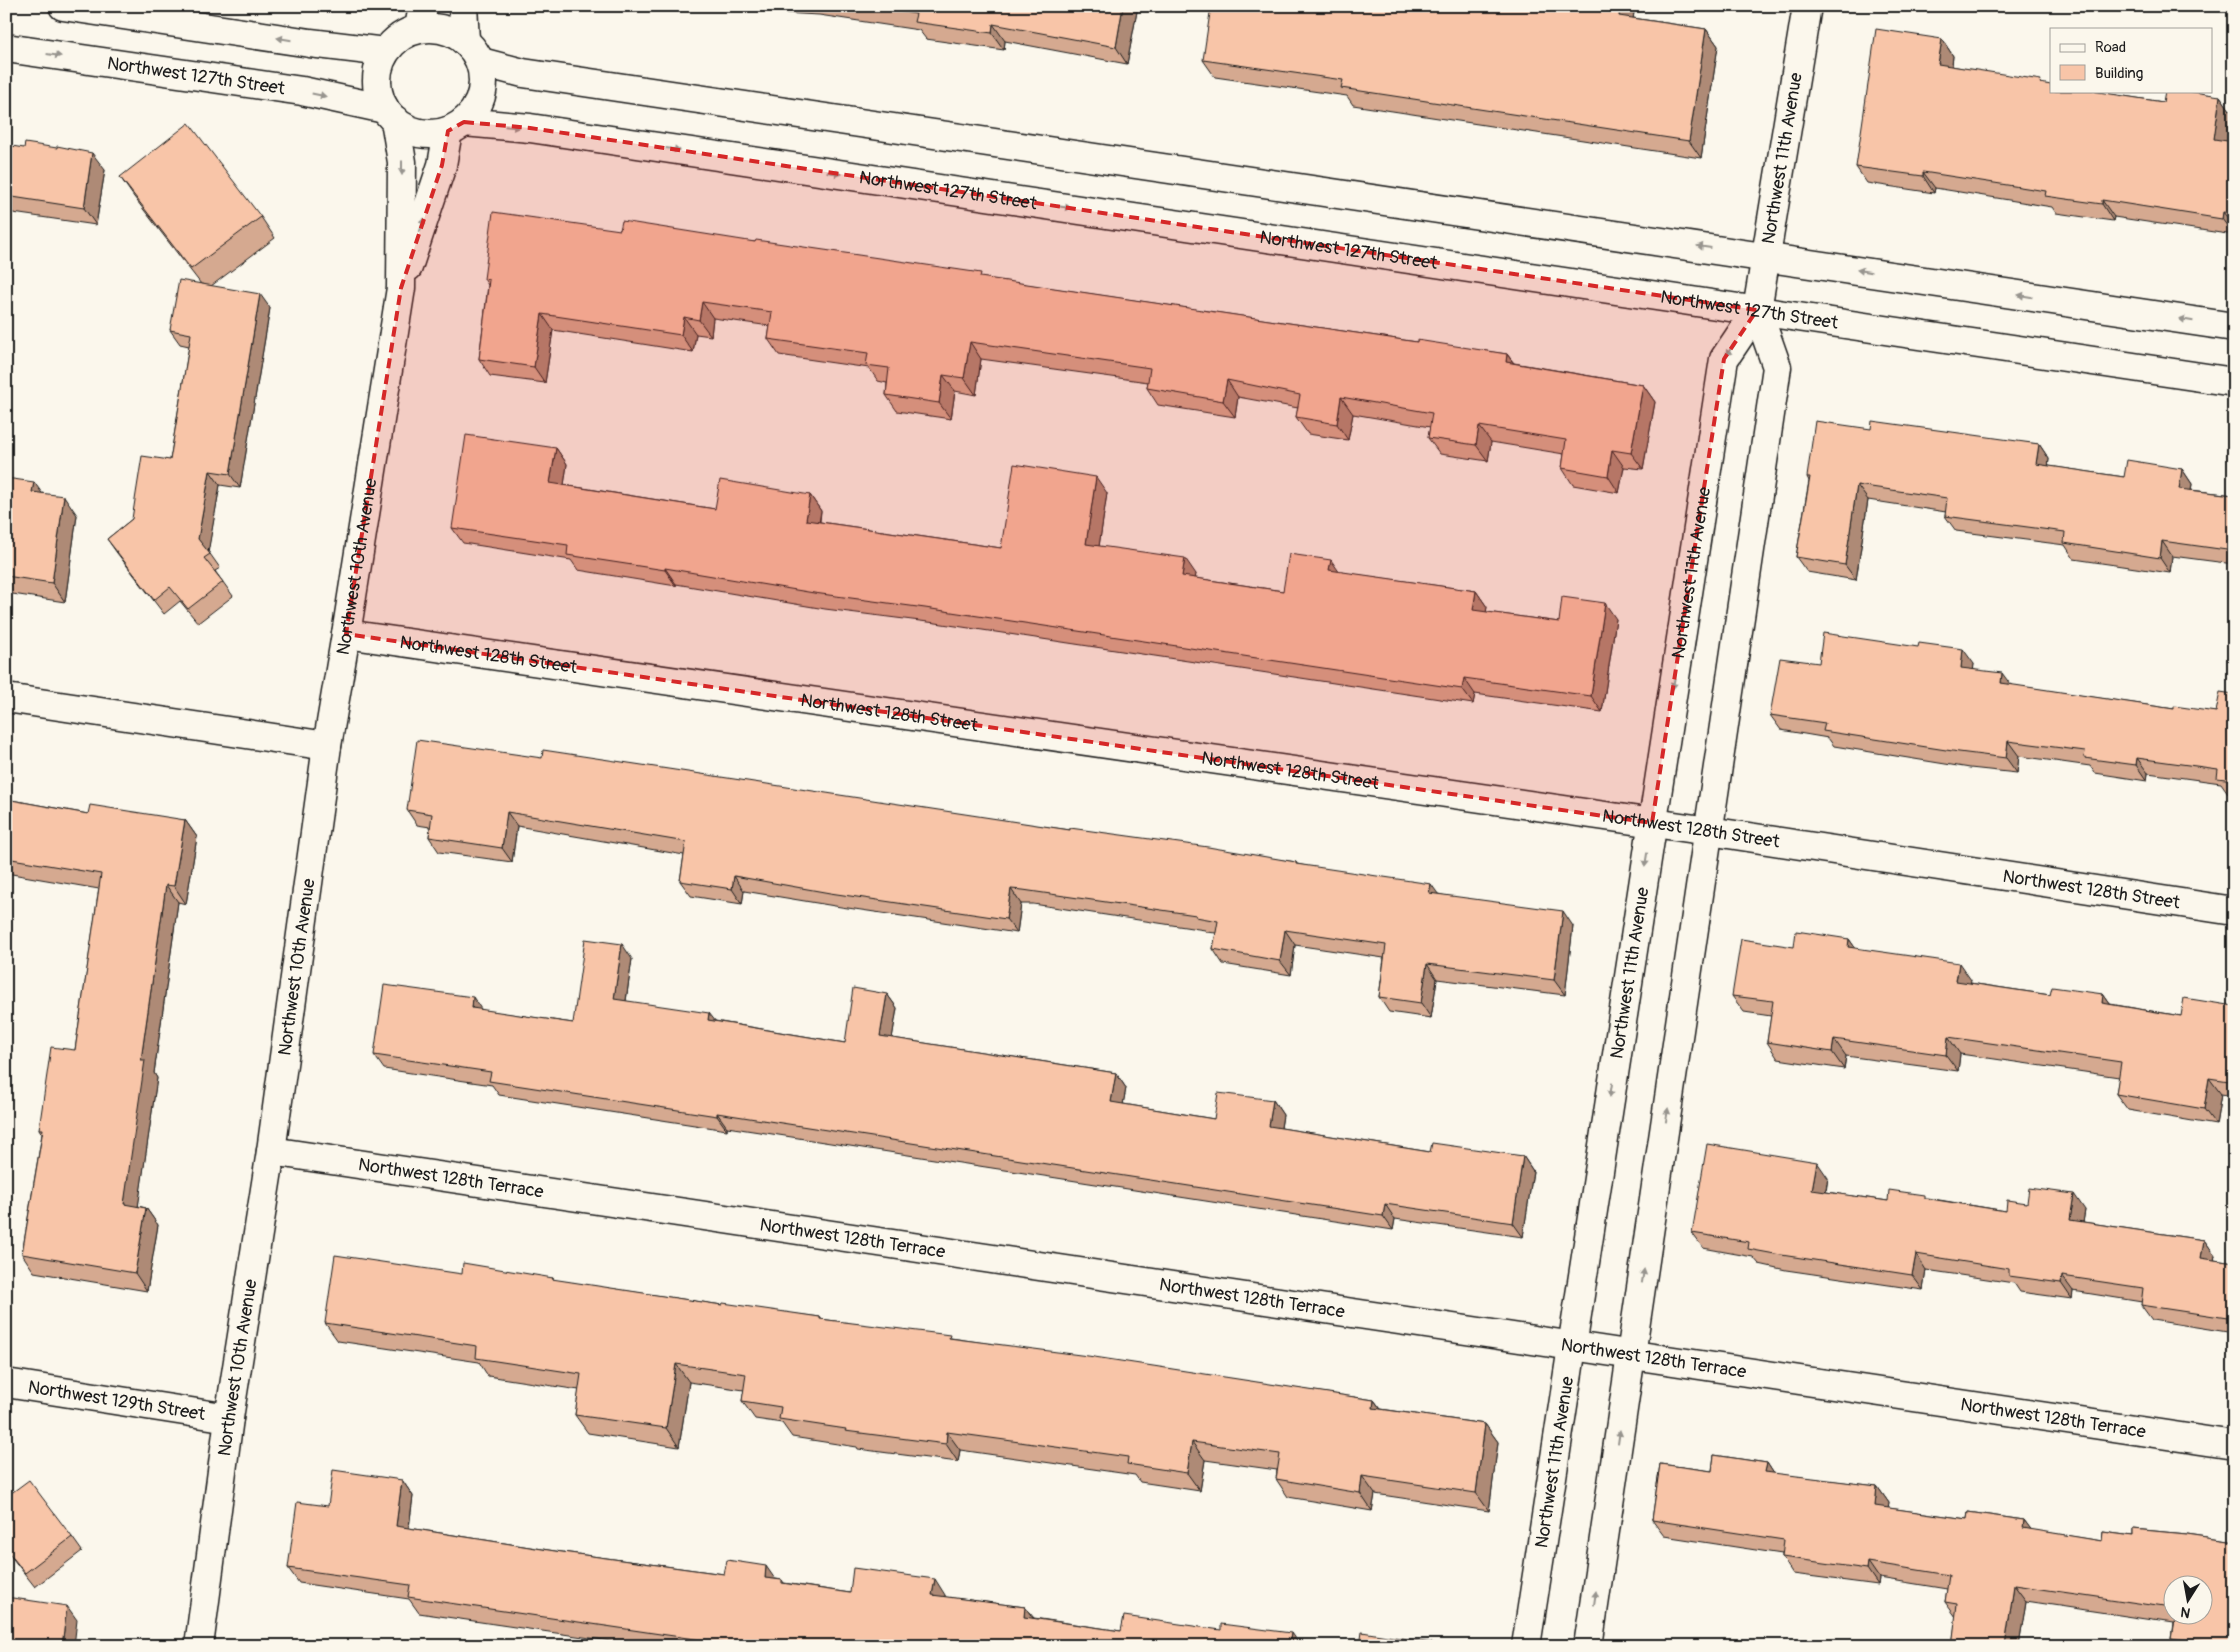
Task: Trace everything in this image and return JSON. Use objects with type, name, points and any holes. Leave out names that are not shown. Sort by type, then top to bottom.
[{"type":"street","points":[[63,6],[310,43],[385,52]]},
{"type":"street","points":[[464,6],[465,40]]},
{"type":"street","name":"Northwest 11th Avenue","points":[[1526,1646],[1724,359],[1758,310],[1807,6]]},
{"type":"street","points":[[390,115],[377,90],[378,71],[385,52],[421,17],[465,40],[481,62],[484,84],[478,105],[456,127]]},
{"type":"street","name":"Northwest 127th Street","points":[[6,48],[302,92],[390,115],[410,130],[429,134],[456,127],[540,130],[2234,382]]},
{"type":"street","points":[[481,62],[523,73],[2234,327]]},
{"type":"street","name":"Northwest 10th Avenue","points":[[199,1646],[229,1418],[271,1151],[327,746],[401,288],[402,162],[390,115]]},
{"type":"street","name":"Northwest 10th Avenue","points":[[401,288],[456,127]]},
{"type":"street","name":"Northwest 11th Avenue","points":[[1588,1646],[1777,367],[1758,310]]},
{"type":"street","name":"Northwest 128th Street","points":[[346,634],[1709,831],[2234,911]]},
{"type":"street","points":[[6,698],[327,746]]},
{"type":"street","name":"Northwest 128th Terrace","points":[[271,1151],[1572,1344],[2234,1445]]},
{"type":"street","name":"Northwest 129th Street","points":[[6,1383],[229,1418]]},
{"type":"highlighted area","points":[[464,122],[530,128],[1757,310],[1724,359],[1652,823],[346,634],[401,288],[442,165],[448,131]]},
{"type":"building","points":[[863,6],[1123,6],[1116,47],[993,24],[992,33],[914,22],[916,14]]},
{"type":"building","points":[[1211,6],[1310,6],[1335,10],[1336,6],[1620,6],[1619,16],[1706,29],[1689,141],[1341,88],[1343,80],[1203,60]]},
{"type":"building","points":[[1876,29],[1942,39],[1938,64],[2041,80],[2040,83],[2050,85],[2050,92],[2098,92],[2163,102],[2165,92],[2194,92],[2220,96],[2214,139],[2234,142],[2234,213],[2223,212],[2222,219],[2102,200],[2102,204],[2045,196],[2046,191],[1923,172],[1923,176],[1856,167]]},
{"type":"building","points":[[189,123],[261,217],[191,269],[120,177]]},
{"type":"building","points":[[25,143],[57,148],[57,146],[92,153],[84,208],[6,196],[6,145],[24,148]]},
{"type":"building","points":[[493,212],[620,230],[622,221],[755,242],[756,240],[981,273],[980,277],[1507,354],[1506,362],[1643,385],[1631,453],[1612,450],[1608,476],[1562,468],[1566,440],[1479,426],[1476,445],[1428,438],[1432,413],[1341,397],[1337,424],[1296,417],[1300,395],[1227,380],[1223,401],[1147,388],[1150,368],[970,342],[964,378],[943,375],[939,403],[886,395],[889,368],[866,365],[868,353],[768,339],[772,312],[702,302],[699,320],[684,317],[681,335],[542,314],[534,367],[479,359],[489,280],[484,279]]},
{"type":"building","points":[[179,280],[260,294],[230,474],[210,471],[198,539],[210,554],[204,558],[223,582],[188,609],[170,587],[154,600],[107,539],[132,519],[142,456],[170,460],[191,334],[170,330]]},
{"type":"building","points":[[1815,421],[1871,429],[1872,421],[2039,444],[2036,464],[2124,477],[2127,460],[2182,469],[2179,489],[2234,495],[2234,551],[2162,541],[2160,558],[2064,543],[2065,532],[1945,516],[1947,498],[1857,485],[1845,565],[1796,557],[1810,477],[1807,477]]},
{"type":"building","points":[[466,435],[556,448],[550,483],[715,509],[720,480],[810,495],[806,520],[1001,548],[1014,464],[1096,477],[1086,544],[1185,558],[1182,576],[1283,591],[1289,554],[1331,560],[1329,570],[1476,591],[1473,610],[1559,622],[1562,597],[1605,603],[1591,696],[1464,678],[1462,689],[814,593],[665,568],[665,570],[567,555],[568,545],[452,528]]},
{"type":"building","points":[[6,478],[34,482],[32,492],[64,496],[52,583],[6,576]]},
{"type":"building","points":[[1823,633],[1918,647],[1919,643],[1963,649],[1961,668],[2002,673],[2001,683],[2174,709],[2174,706],[2216,712],[2220,692],[2234,694],[2234,780],[2217,778],[2218,769],[2137,758],[2136,765],[2084,758],[2085,751],[2008,741],[2006,758],[1959,752],[1823,731],[1825,723],[1770,715],[1780,658],[1819,663]]},
{"type":"building","points":[[417,740],[542,758],[543,750],[1070,830],[1070,828],[1208,847],[1296,862],[1296,864],[1431,884],[1429,893],[1563,911],[1554,980],[1427,964],[1421,1003],[1379,997],[1386,945],[1285,930],[1280,961],[1213,949],[1218,921],[1196,917],[1196,915],[1023,890],[1011,889],[1006,919],[830,893],[734,876],[732,889],[680,881],[686,842],[507,812],[502,848],[429,837],[432,814],[407,810]]},
{"type":"building","points":[[6,799],[88,814],[90,805],[185,820],[174,886],[166,885],[141,1060],[145,1060],[124,1204],[146,1208],[135,1273],[22,1254],[43,1129],[39,1129],[51,1047],[75,1050],[101,874],[6,858]]},
{"type":"building","points":[[1796,931],[1849,939],[1848,947],[1959,963],[1956,981],[2050,995],[2052,987],[2103,994],[2102,1003],[2181,1016],[2184,998],[2234,1006],[2234,1063],[2232,1062],[2229,1081],[2209,1078],[2204,1109],[2116,1094],[2121,1062],[1948,1037],[1946,1055],[1834,1039],[1832,1052],[1767,1042],[1773,1001],[1732,996],[1741,939],[1794,947]]},
{"type":"building","points":[[585,939],[622,944],[614,999],[709,1013],[708,1020],[845,1043],[853,988],[887,994],[880,1036],[1116,1073],[1111,1102],[1214,1119],[1218,1093],[1273,1100],[1269,1126],[1430,1152],[1432,1143],[1523,1156],[1513,1223],[1385,1204],[1383,1216],[717,1113],[717,1116],[489,1081],[491,1072],[374,1055],[384,985],[473,997],[472,1008],[573,1023]]},
{"type":"building","points":[[1707,1144],[1817,1162],[1812,1190],[1888,1201],[1889,1190],[1924,1195],[1924,1198],[2006,1211],[2007,1200],[2027,1203],[2029,1188],[2074,1194],[2070,1220],[2204,1240],[2201,1258],[2234,1263],[2234,1319],[2141,1305],[2143,1288],[2062,1276],[2061,1283],[2009,1276],[2009,1269],[1916,1254],[1912,1275],[1748,1249],[1749,1242],[1692,1233]]},
{"type":"building","points":[[335,1255],[462,1274],[463,1263],[552,1279],[722,1305],[723,1303],[820,1317],[820,1319],[950,1335],[949,1338],[1088,1356],[1374,1400],[1373,1408],[1485,1424],[1476,1493],[1362,1476],[1360,1493],[1276,1479],[1280,1454],[1192,1442],[1187,1473],[1127,1464],[1128,1457],[947,1432],[946,1444],[845,1431],[846,1429],[779,1419],[781,1407],[742,1401],[746,1374],[676,1364],[666,1428],[575,1415],[581,1374],[476,1358],[477,1346],[325,1323]]},
{"type":"building","points":[[1714,1455],[1767,1463],[1765,1472],[1877,1486],[1875,1506],[1967,1519],[1968,1512],[2024,1520],[2023,1528],[2102,1541],[2103,1532],[2133,1536],[2133,1529],[2234,1541],[2234,1646],[2171,1638],[2173,1624],[2212,1624],[2212,1574],[2162,1574],[2162,1607],[2014,1585],[2005,1646],[1952,1646],[1957,1604],[1945,1602],[1949,1575],[1868,1562],[1867,1569],[1782,1557],[1784,1540],[1652,1520],[1660,1464],[1712,1471]]},
{"type":"building","points":[[333,1470],[402,1480],[396,1526],[555,1551],[724,1574],[727,1560],[766,1566],[765,1578],[782,1580],[782,1583],[850,1593],[853,1568],[935,1579],[932,1595],[1025,1607],[1024,1617],[1121,1631],[1124,1616],[1221,1630],[1221,1624],[1291,1633],[1289,1646],[742,1646],[408,1597],[410,1585],[288,1568],[297,1502],[328,1506]]},
{"type":"building","points":[[29,1480],[72,1537],[25,1573],[6,1549],[6,1497]]},
{"type":"building","points":[[6,1597],[67,1606],[62,1646],[6,1646]]},
{"type":"building","points":[[1362,1632],[1451,1646],[1360,1646]]}]
